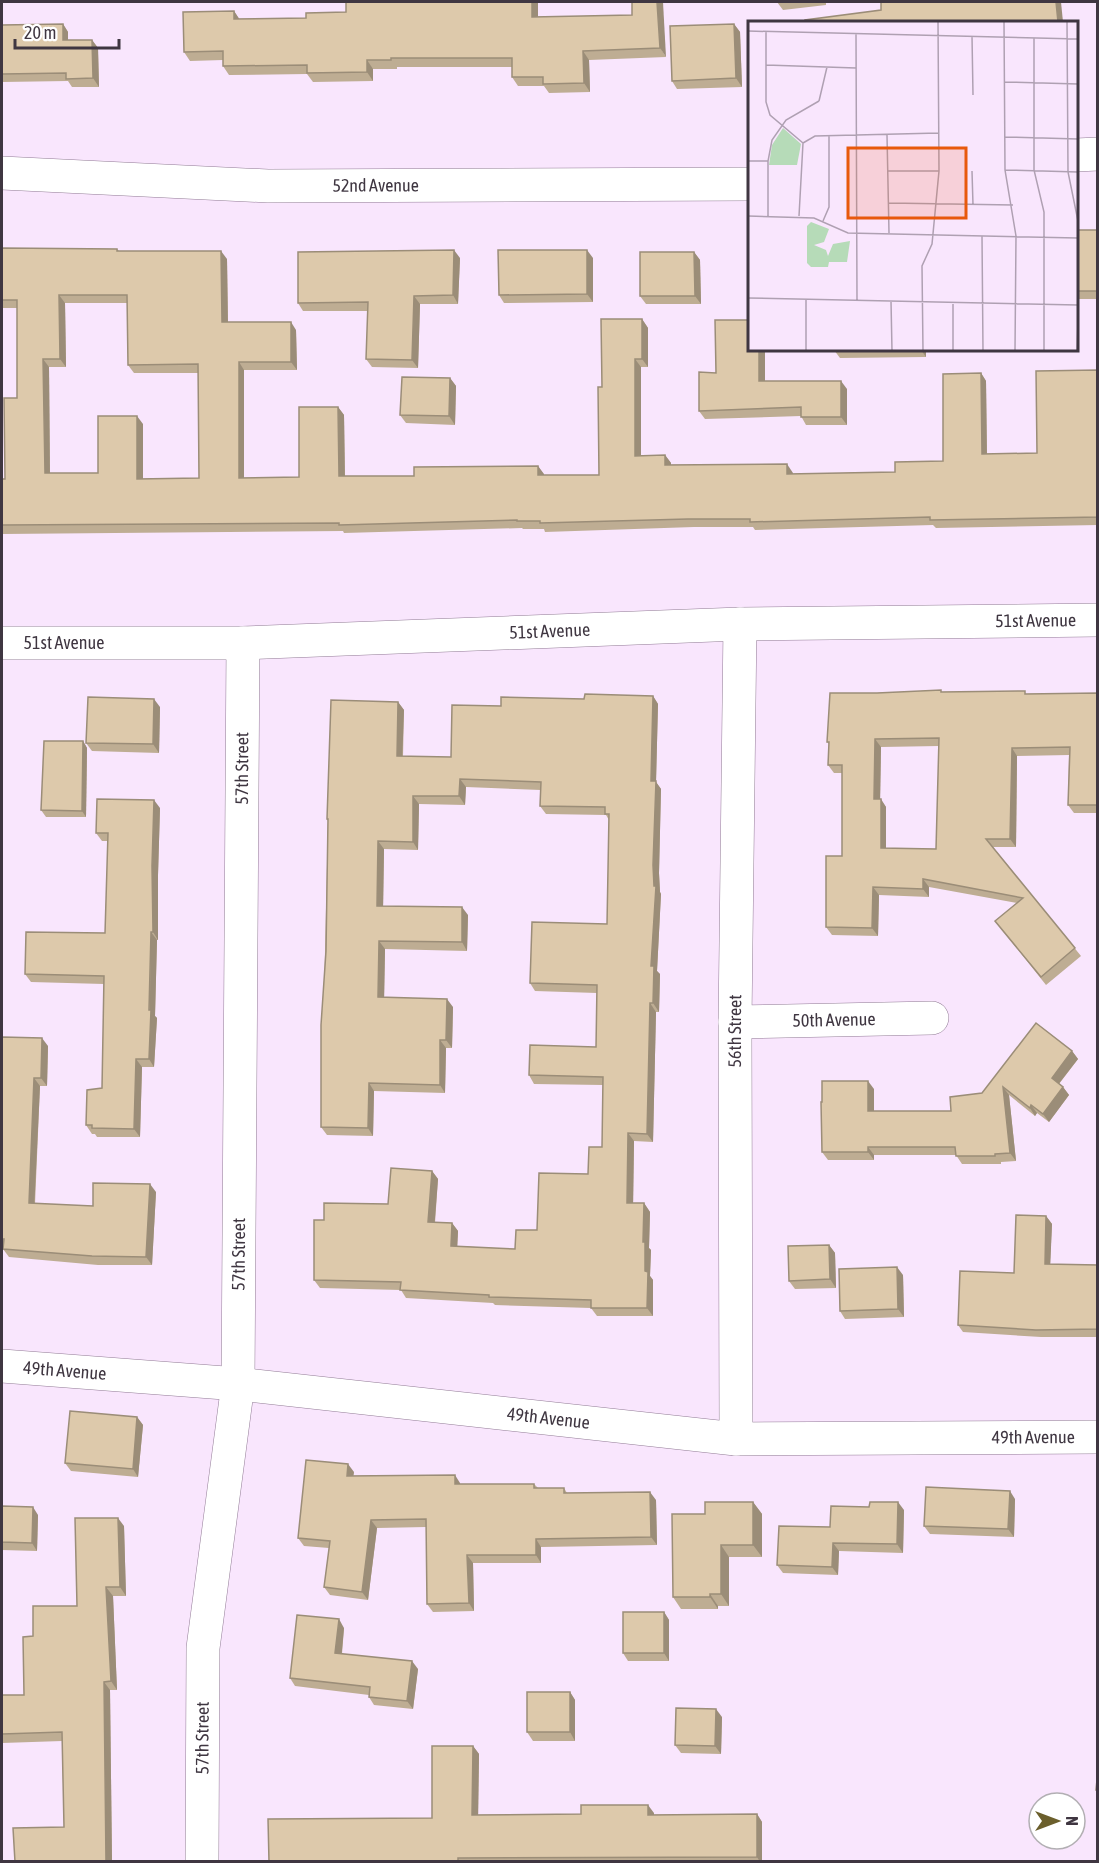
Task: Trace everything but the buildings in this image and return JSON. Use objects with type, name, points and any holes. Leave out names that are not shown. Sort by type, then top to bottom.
[{"type":"street","points":[[1078,156],[1098,154]]},
{"type":"street","name":"52nd Avenue","points":[[2,173],[268,186],[748,184]]},
{"type":"street","name":"51st Avenue","points":[[2,642],[243,642],[740,624],[1098,620]]},
{"type":"street","name":"56th Street","points":[[736,1439],[735,1022],[740,624]]},
{"type":"street","name":"57th Street","points":[[202,1862],[203,1648],[238,1384],[243,642]]},
{"type":"street","name":"50th Avenue","points":[[735,1022],[932,1018]]},
{"type":"street","name":"49th Avenue","points":[[2,1366],[238,1384],[736,1439],[1098,1437]]}]
